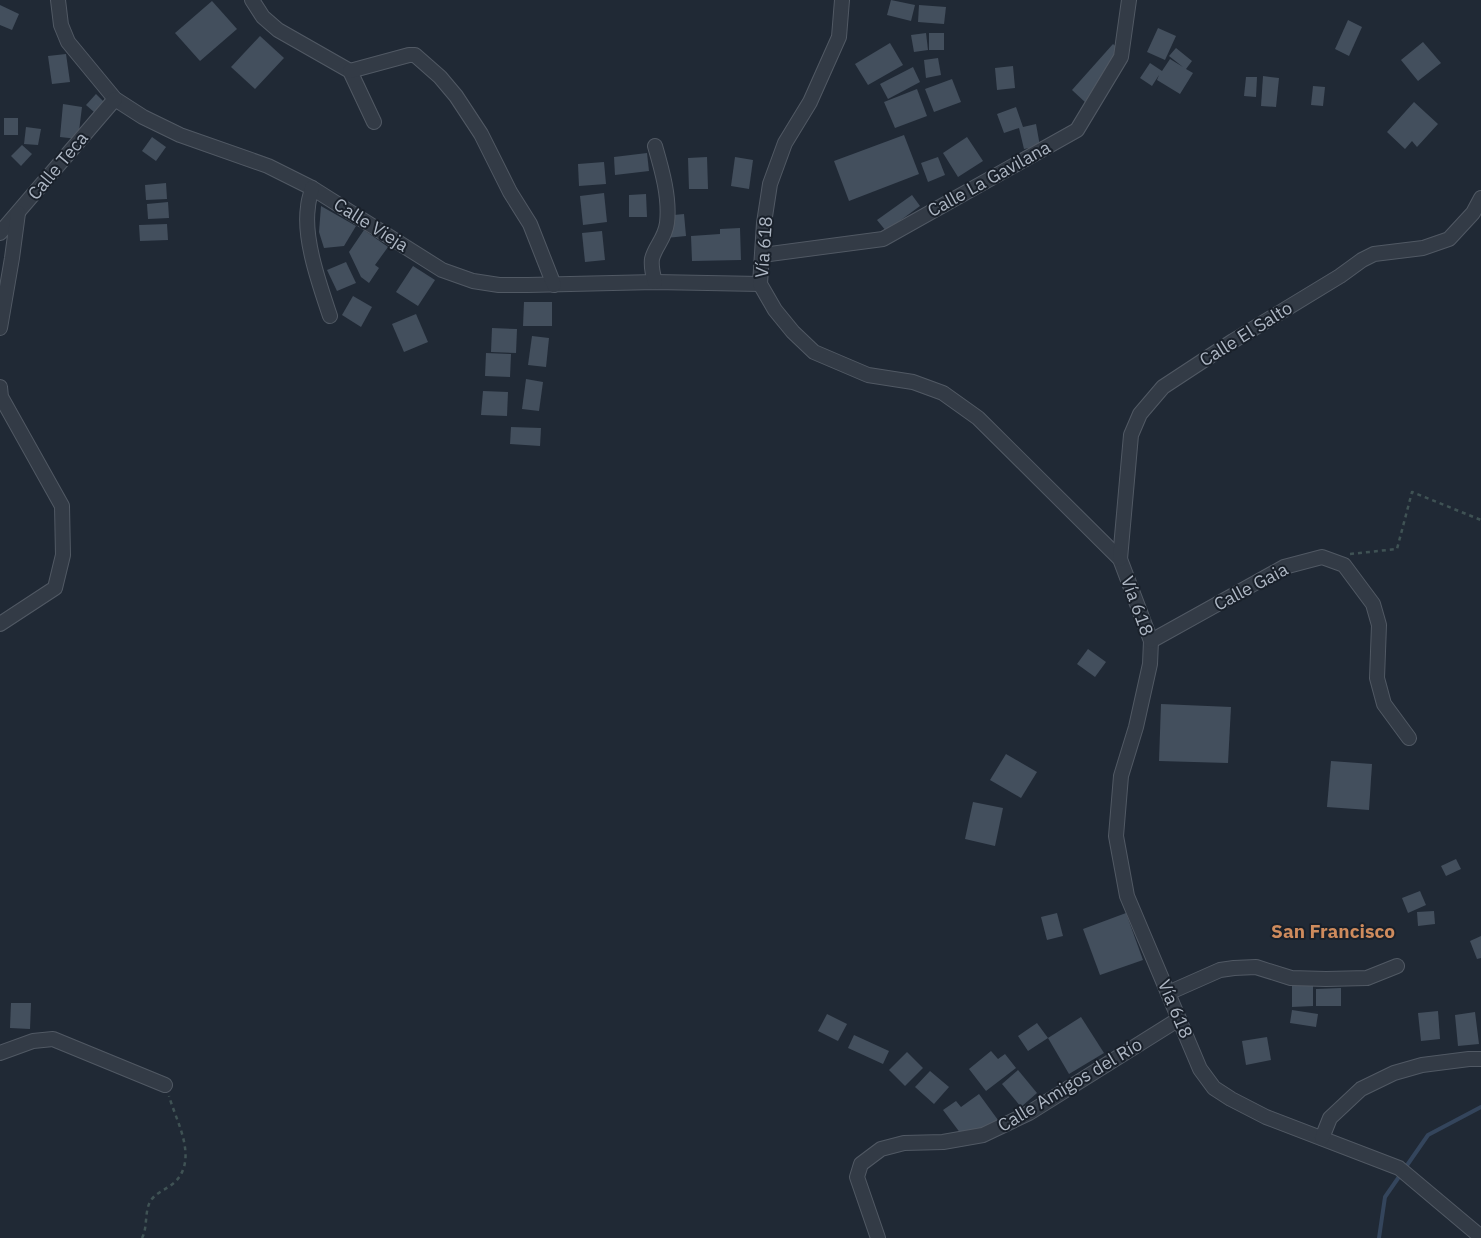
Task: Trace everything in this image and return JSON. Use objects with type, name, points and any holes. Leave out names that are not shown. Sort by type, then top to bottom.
[{"type":"street","name":"Calle Vieja","points":[[58,0],[61,24],[68,42],[115,99],[142,117],[180,135],[268,166],[312,188],[442,270],[473,281],[499,284],[554,285],[655,282],[760,284]]},
{"type":"street","points":[[252,0],[263,17],[278,30],[350,71],[374,122]]},
{"type":"street","name":"Vía 618","points":[[842,0],[839,37],[810,102],[785,142],[770,184],[764,223],[760,284],[775,310],[793,332],[814,352],[868,376],[913,382],[943,393],[978,418],[1120,559],[1151,641],[1150,664],[1136,727],[1121,776],[1116,836],[1127,896],[1200,1069],[1214,1088],[1266,1117],[1399,1168],[1481,1237]]},
{"type":"street","name":"Calle La Gavilana","points":[[762,255],[883,239],[1077,130],[1121,58],[1129,0]]},
{"type":"street","points":[[350,71],[410,54],[415,55],[440,77],[456,96],[480,134],[510,192],[530,224],[554,285]]},
{"type":"street","name":"Calle Teca","points":[[0,233],[115,99]]},
{"type":"street","points":[[655,282],[652,259],[664,238],[667,223],[667,206],[656,146]]},
{"type":"street","points":[[312,188],[308,208],[308,228],[316,272],[330,316]]},
{"type":"street","name":"Calle El Salto","points":[[1120,559],[1131,435],[1140,414],[1163,387],[1233,341],[1340,276],[1362,260],[1374,254],[1423,248],[1449,239],[1473,213],[1481,198]]},
{"type":"street","points":[[0,328],[18,213]]},
{"type":"street","points":[[0,387],[1,397],[62,506],[63,555],[55,588],[0,624]]},
{"type":"street","name":"Calle Gaia","points":[[1151,641],[1284,567],[1322,557],[1344,565],[1373,604],[1379,625],[1377,678],[1384,704],[1408,738]]},
{"type":"street","points":[[1168,993],[1220,970],[1234,968],[1256,967],[1291,978],[1326,979],[1367,978],[1397,966]]},
{"type":"street","name":"Calle Amigos del Río","points":[[878,1238],[857,1177],[861,1164],[881,1149],[904,1144],[943,1142],[983,1135],[1029,1113],[1178,1019]]},
{"type":"street","points":[[0,1053],[34,1041],[53,1039],[165,1084]]},
{"type":"street","points":[[1322,1138],[1330,1118],[1361,1089],[1394,1073],[1422,1064],[1481,1059]]},
{"type":"path","points":[[1350,554],[1397,549],[1412,492],[1481,520]]},
{"type":"path","points":[[142,1238],[145,1232],[150,1202],[157,1194],[176,1180],[183,1166],[186,1146],[165,1084]]},
{"type":"building","points":[[891,0],[915,5],[911,21],[887,15]]},
{"type":"building","points":[[212,1],[237,29],[200,61],[175,33]]},
{"type":"building","points":[[0,5],[19,14],[12,30],[0,25]]},
{"type":"building","points":[[919,5],[946,7],[944,24],[918,22]]},
{"type":"building","points":[[1348,20],[1362,27],[1349,56],[1335,49]]},
{"type":"building","points":[[1158,28],[1176,36],[1165,60],[1147,52]]},
{"type":"building","points":[[926,33],[928,50],[914,52],[911,35]]},
{"type":"building","points":[[929,33],[944,33],[944,50],[929,50]]},
{"type":"building","points":[[260,36],[284,58],[255,89],[231,67]]},
{"type":"building","points":[[1423,42],[1441,63],[1418,81],[1401,60]]},
{"type":"building","points":[[890,43],[903,65],[868,85],[855,64]]},
{"type":"building","points":[[1113,44],[1128,57],[1086,103],[1072,90]]},
{"type":"building","points":[[1176,48],[1192,61],[1186,69],[1193,73],[1180,94],[1157,80],[1159,75],[1152,86],[1140,78],[1150,63],[1162,71],[1170,59],[1183,67],[1169,56]]},
{"type":"building","points":[[66,54],[70,82],[52,84],[48,56]]},
{"type":"building","points":[[938,58],[941,75],[926,78],[924,60]]},
{"type":"building","points":[[1013,66],[1015,88],[997,90],[995,68]]},
{"type":"building","points":[[913,67],[920,82],[888,99],[880,84]]},
{"type":"building","points":[[1263,76],[1279,78],[1276,107],[1261,106]]},
{"type":"building","points":[[1246,77],[1257,77],[1256,97],[1244,96]]},
{"type":"building","points":[[952,79],[961,102],[934,112],[925,89]]},
{"type":"building","points":[[1313,86],[1325,87],[1323,106],[1311,105]]},
{"type":"building","points":[[917,89],[927,116],[895,128],[884,102]]},
{"type":"building","points":[[96,94],[104,102],[94,112],[86,105]]},
{"type":"building","points":[[1414,102],[1438,124],[1417,147],[1412,141],[1405,149],[1387,132]]},
{"type":"building","points":[[63,104],[82,107],[78,139],[60,137]]},
{"type":"building","points":[[1016,107],[1023,127],[1036,124],[1040,146],[1024,149],[1019,128],[1004,133],[997,114]]},
{"type":"building","points":[[4,118],[18,118],[18,135],[4,135]]},
{"type":"building","points":[[26,127],[41,129],[38,145],[24,144]]},
{"type":"building","points":[[904,135],[919,174],[849,201],[834,161]]},
{"type":"building","points":[[152,137],[166,147],[156,161],[142,151]]},
{"type":"building","points":[[967,137],[983,161],[958,177],[943,153]]},
{"type":"building","points":[[22,145],[32,154],[21,166],[11,156]]},
{"type":"building","points":[[647,153],[649,171],[615,175],[614,157]]},
{"type":"building","points":[[707,157],[708,189],[689,189],[688,158]]},
{"type":"building","points":[[735,157],[753,160],[749,189],[731,186]]},
{"type":"building","points":[[938,157],[945,175],[928,182],[921,163]]},
{"type":"building","points":[[604,162],[606,184],[579,186],[578,164]]},
{"type":"building","points":[[166,183],[167,199],[146,200],[145,185]]},
{"type":"building","points":[[604,193],[607,222],[583,225],[580,196]]},
{"type":"building","points":[[646,194],[647,217],[629,217],[629,195]]},
{"type":"building","points":[[912,195],[920,206],[886,231],[877,220]]},
{"type":"building","points":[[168,202],[169,218],[148,219],[147,204]]},
{"type":"building","points":[[321,206],[356,226],[344,246],[324,248],[319,232]]},
{"type":"building","points":[[684,214],[686,236],[666,238],[663,216]]},
{"type":"building","points":[[167,224],[168,240],[140,241],[139,225]]},
{"type":"building","points":[[740,228],[741,260],[692,261],[691,236],[720,234],[720,229]]},
{"type":"building","points":[[364,230],[388,247],[375,265],[379,268],[369,283],[361,277],[349,252]]},
{"type":"building","points":[[602,231],[605,260],[585,262],[582,233]]},
{"type":"building","points":[[346,262],[356,283],[337,291],[327,270]]},
{"type":"building","points":[[413,266],[435,280],[418,306],[396,292]]},
{"type":"building","points":[[353,296],[372,307],[361,327],[342,315]]},
{"type":"building","points":[[524,302],[552,302],[552,326],[523,326]]},
{"type":"building","points":[[416,314],[428,342],[404,352],[392,324]]},
{"type":"building","points":[[492,328],[517,329],[516,353],[491,352]]},
{"type":"building","points":[[532,336],[549,338],[546,367],[528,365]]},
{"type":"building","points":[[486,353],[511,354],[510,377],[485,376]]},
{"type":"building","points":[[526,379],[543,382],[539,411],[522,409]]},
{"type":"building","points":[[483,391],[508,392],[507,416],[481,415]]},
{"type":"building","points":[[511,427],[541,428],[540,446],[510,444]]},
{"type":"building","points":[[1088,649],[1106,662],[1095,677],[1077,664]]},
{"type":"building","points":[[1161,704],[1231,707],[1228,763],[1159,761]]},
{"type":"building","points":[[1006,754],[1037,772],[1021,798],[990,780]]},
{"type":"building","points":[[1331,761],[1372,764],[1369,810],[1327,807]]},
{"type":"building","points":[[973,802],[1003,808],[995,846],[965,839]]},
{"type":"building","points":[[1456,859],[1461,869],[1446,876],[1441,866]]},
{"type":"building","points":[[1420,891],[1426,905],[1408,913],[1402,898]]},
{"type":"building","points":[[1434,911],[1435,924],[1418,926],[1417,912]]},
{"type":"building","points":[[1057,913],[1063,936],[1047,940],[1041,917]]},
{"type":"building","points":[[1126,913],[1143,960],[1100,975],[1083,929]]},
{"type":"building","points":[[1481,936],[1481,958],[1477,959],[1470,941]]},
{"type":"building","points":[[1292,986],[1313,986],[1313,1006],[1292,1007]]},
{"type":"building","points":[[1341,988],[1341,1006],[1316,1006],[1316,989]]},
{"type":"building","points":[[11,1003],[31,1003],[30,1029],[10,1028]]},
{"type":"building","points":[[1292,1010],[1318,1014],[1316,1027],[1290,1023]]},
{"type":"building","points":[[1438,1011],[1440,1039],[1421,1041],[1418,1013]]},
{"type":"building","points":[[1475,1012],[1479,1044],[1458,1046],[1455,1015]]},
{"type":"building","points":[[827,1014],[847,1024],[838,1041],[818,1031]]},
{"type":"building","points":[[1081,1017],[1104,1053],[1069,1074],[1048,1038]]},
{"type":"building","points":[[1037,1023],[1048,1038],[1028,1051],[1018,1036]]},
{"type":"building","points":[[854,1035],[889,1051],[883,1064],[848,1048]]},
{"type":"building","points":[[1267,1037],[1271,1060],[1246,1065],[1242,1041]]},
{"type":"building","points":[[991,1051],[998,1059],[1005,1054],[1016,1068],[986,1091],[969,1069]]},
{"type":"building","points":[[907,1052],[923,1068],[905,1086],[889,1070]]},
{"type":"building","points":[[1018,1070],[1037,1093],[1021,1107],[1002,1084]]},
{"type":"building","points":[[930,1071],[949,1087],[934,1104],[915,1087]]},
{"type":"building","points":[[979,1094],[998,1120],[967,1142],[943,1110],[956,1101],[961,1107]]},
{"type":"waterway","points":[[1379,1238],[1385,1197],[1428,1135],[1481,1107]]},
{"type":"district","name":"San Francisco","points":[[1333,931]]}]
